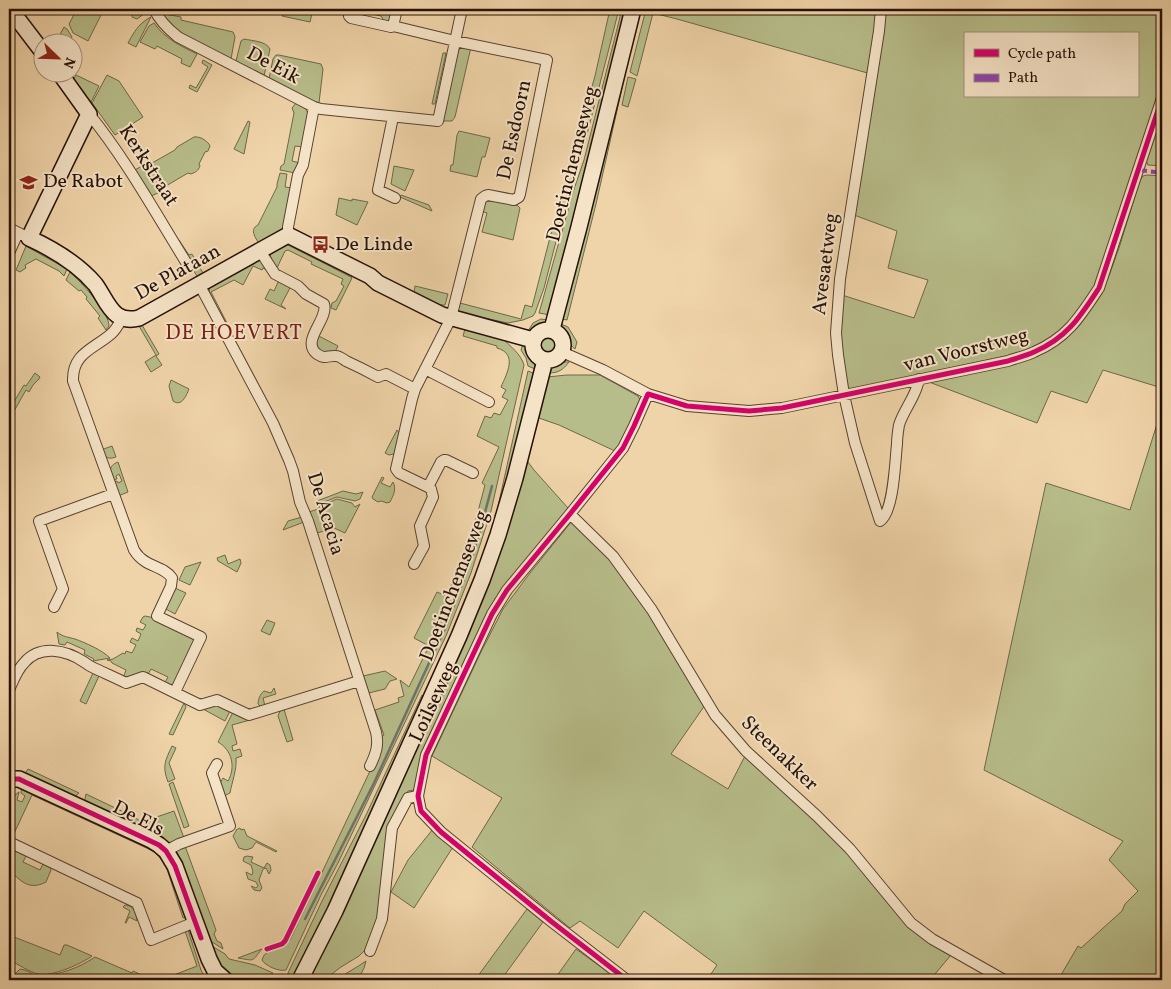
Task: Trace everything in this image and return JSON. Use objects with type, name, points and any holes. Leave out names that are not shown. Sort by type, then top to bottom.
[{"type":"street","points":[[10,9],[32,38]]},
{"type":"street","name":"De Eik","points":[[154,9],[162,22],[178,37],[314,107],[438,121],[455,41]]},
{"type":"street","points":[[351,9],[349,16],[351,18],[455,41],[462,9]]},
{"type":"street","points":[[393,26],[397,9]]},
{"type":"street","name":"Doetinchemseweg","points":[[552,329],[633,9]]},
{"type":"street","name":"Avesaetweg","points":[[880,521],[855,443],[844,394],[836,333],[840,279],[881,9]]},
{"type":"street","name":"De Esdoorn","points":[[451,318],[481,199],[488,195],[514,200],[519,197],[547,60],[455,41]]},
{"type":"street","name":"Kerkstraat","points":[[66,82],[129,171],[189,267]]},
{"type":"street","name":"van Voorstweg","points":[[562,352],[603,370],[648,394],[687,406],[748,410],[782,408],[1008,361],[1034,353],[1055,341],[1073,326],[1085,311],[1098,288],[1162,98]]},
{"type":"street","points":[[314,107],[303,165],[298,175],[288,236],[370,276],[436,312],[451,318],[533,340]]},
{"type":"street","points":[[9,253],[89,114]]},
{"type":"street","points":[[393,116],[378,190],[395,198]]},
{"type":"street","points":[[19,233],[56,252],[83,271],[100,290],[113,311],[122,318]]},
{"type":"street","name":"De Plataan","points":[[174,692],[201,637],[158,616],[171,586],[172,578],[167,572],[146,562],[134,550],[74,385],[73,376],[76,364],[83,354],[118,327],[122,318],[133,320],[139,318],[288,236]]},
{"type":"street","points":[[260,251],[275,274],[298,286],[306,294],[324,304],[325,312],[314,333],[312,342],[313,349],[317,354],[326,358],[337,356],[378,377],[386,374],[415,389]]},
{"type":"street","name":"De Acacia","points":[[199,284],[263,402],[283,444],[293,471],[300,502],[308,520],[377,740],[377,750],[370,766]]},
{"type":"street","points":[[414,564],[424,546],[420,526],[433,497],[431,489],[399,473],[396,465],[415,389],[451,318]]},
{"type":"street","points":[[544,329],[552,329],[558,332],[564,345],[558,357],[552,360],[545,360],[535,353],[532,347],[533,340],[544,329]]},
{"type":"street","name":"Doetinchemseweg","points":[[300,980],[335,911],[459,636],[482,580],[515,478],[545,360]]},
{"type":"street","points":[[425,369],[489,402]]},
{"type":"street","name":"van Voorstweg","points":[[880,521],[884,518],[888,506],[893,482],[899,425],[918,386],[919,379]]},
{"type":"street","name":"Loilseweg","points":[[418,796],[426,755],[492,614],[507,590],[623,448],[648,394]]},
{"type":"street","points":[[428,487],[441,462],[444,460],[474,473]]},
{"type":"street","points":[[54,607],[63,590],[39,521],[113,494]]},
{"type":"street","name":"Steenakker","points":[[570,514],[613,556],[652,610],[715,715],[746,751],[850,849],[911,923],[932,939],[1004,980]]},
{"type":"street","points":[[9,690],[25,661],[45,650],[67,654],[126,682],[142,677],[200,704],[217,700],[249,715],[359,681]]},
{"type":"street","name":"De Els","points":[[166,851],[230,826],[212,773],[217,764]]},
{"type":"street","name":"De Els","points":[[9,778],[19,779],[159,844],[166,851],[175,866],[211,965],[225,980]]},
{"type":"street","points":[[370,951],[382,919],[392,828],[408,798],[418,796],[421,811],[442,832],[552,922],[627,980]]},
{"type":"street","points":[[9,842],[137,903],[151,940],[196,922]]},
{"type":"green space","points":[[77,9],[99,9],[103,11],[88,41],[82,38],[82,32],[73,32],[69,24]]},
{"type":"green space","points":[[132,9],[147,9],[148,11],[137,19],[132,17]]},
{"type":"green space","points":[[284,9],[313,9],[310,22],[282,16]]},
{"type":"green space","points":[[357,9],[393,9],[390,25],[386,24],[381,16],[363,12],[367,19],[356,16],[353,12]]},
{"type":"green space","points":[[610,9],[619,9],[582,154],[568,195],[544,288],[535,313],[533,316],[523,320],[508,323],[460,313],[458,310],[460,303],[521,319],[525,305],[532,307],[595,76]]},
{"type":"green space","points":[[622,9],[628,9],[550,315],[539,313],[573,192],[584,160]]},
{"type":"green space","points":[[646,9],[866,9],[878,16],[871,74],[653,13],[637,76],[630,72]]},
{"type":"green space","points":[[885,9],[1162,9],[1162,84],[1101,273],[1084,305],[1060,330],[1041,343],[1019,353],[848,390],[841,355],[842,295],[914,318],[928,280],[888,268],[897,231],[854,215]]},
{"type":"green space","points":[[162,15],[181,17],[181,20],[233,32],[235,37],[231,59],[196,42],[177,30]]},
{"type":"green space","points":[[151,17],[136,47],[128,43],[140,25]]},
{"type":"green space","points":[[154,23],[168,38],[197,54],[190,67],[181,63],[182,59],[157,46],[155,49],[140,42],[149,26]]},
{"type":"green space","points":[[64,27],[69,32],[61,32]]},
{"type":"green space","points":[[244,39],[262,43],[270,49],[264,76],[236,61],[241,41]]},
{"type":"green space","points":[[462,47],[471,47],[455,117],[452,121],[441,121],[458,51]]},
{"type":"green space","points":[[443,53],[446,53],[435,104],[432,104]]},
{"type":"green space","points":[[276,55],[321,64],[323,69],[319,103],[269,79],[273,59]]},
{"type":"green space","points":[[203,60],[212,65],[197,92],[189,88],[190,85],[196,88],[208,67],[202,63]]},
{"type":"green space","points":[[107,75],[119,81],[143,117],[115,135],[92,103]]},
{"type":"green space","points":[[625,75],[567,320],[562,319],[620,76]]},
{"type":"green space","points":[[628,77],[636,79],[628,107],[622,105]]},
{"type":"green space","points":[[82,78],[99,86],[91,102],[74,82],[82,82]]},
{"type":"green space","points":[[296,103],[306,109],[308,114],[303,147],[295,146],[292,161],[300,163],[295,173],[280,170],[284,164],[294,113],[292,108]]},
{"type":"green space","points":[[1162,107],[1162,166],[1148,165],[1145,158]]},
{"type":"green space","points":[[248,121],[250,122],[244,154],[234,149]]},
{"type":"green space","points":[[459,131],[490,138],[485,157],[482,157],[477,177],[450,171],[451,165],[453,165]]},
{"type":"green space","points":[[194,137],[204,139],[210,146],[208,151],[205,152],[196,172],[188,173],[149,197],[133,171],[149,162],[152,163]]},
{"type":"green space","points":[[394,166],[414,170],[405,191],[391,184]]},
{"type":"green space","points":[[280,173],[287,174],[285,187],[292,188],[284,227],[282,233],[260,246],[253,232],[277,187]]},
{"type":"green space","points":[[1143,176],[1162,176],[1162,388],[1103,370],[1087,403],[1051,391],[1037,423],[929,382],[1040,354],[1100,294],[1119,248],[1140,180]]},
{"type":"green space","points":[[401,195],[429,205],[432,211],[400,197]]},
{"type":"green space","points":[[339,198],[368,202],[357,225],[336,215]]},
{"type":"green space","points":[[490,200],[517,205],[520,208],[513,240],[482,232],[487,213],[481,211],[485,201]]},
{"type":"green space","points":[[179,240],[189,255],[192,254],[203,273],[197,276],[176,242]]},
{"type":"green space","points":[[288,245],[352,278],[336,310],[331,308],[332,303],[336,301],[344,286],[341,284],[343,279],[311,264],[312,262],[288,250],[285,251],[276,270],[270,254]]},
{"type":"green space","points":[[26,246],[67,269],[64,276],[59,271],[36,259],[25,265],[26,268],[20,272],[16,270]]},
{"type":"green space","points":[[259,259],[269,271],[253,266],[243,285],[234,280],[211,292],[228,325],[224,324],[210,297],[209,285]]},
{"type":"green space","points":[[70,272],[100,305],[108,320],[109,326],[106,330],[98,318],[100,316],[86,299],[87,297],[81,290],[79,291],[66,280]]},
{"type":"green space","points":[[279,280],[291,286],[281,305],[286,309],[265,299],[270,289],[274,291]]},
{"type":"green space","points":[[415,286],[448,294],[445,305],[440,305],[414,292]]},
{"type":"green space","points":[[541,319],[548,320],[543,327],[528,331],[533,323]]},
{"type":"green space","points":[[561,324],[568,327],[577,342],[575,349],[566,338]]},
{"type":"green space","points":[[142,325],[159,354],[156,356],[162,365],[151,372],[145,362],[156,355],[139,326]]},
{"type":"green space","points":[[465,329],[502,338],[518,354],[524,365],[491,511],[471,573],[446,636],[286,970],[277,969],[269,966],[262,960],[267,953],[283,946],[290,940],[370,771],[372,771],[376,763],[380,751],[381,737],[384,735],[375,710],[399,702],[398,698],[404,696],[400,680],[409,687],[429,646],[414,638],[437,592],[446,596],[467,553],[485,485],[482,483],[499,447],[477,436],[485,416],[491,418],[494,413],[500,415],[508,400],[502,397],[506,390],[501,387],[508,370],[509,359],[497,346],[463,336]]},
{"type":"green space","points":[[317,335],[338,346],[335,352],[328,355],[316,349]]},
{"type":"green space","points":[[549,337],[555,340],[558,346],[555,352],[549,355],[543,352],[540,346],[543,340]]},
{"type":"green space","points":[[523,344],[532,355],[535,369],[528,366],[521,350]]},
{"type":"green space","points":[[569,362],[560,370],[549,373],[554,366]]},
{"type":"green space","points":[[528,371],[535,374],[489,547]]},
{"type":"green space","points":[[35,373],[40,377],[39,379],[29,392],[26,390],[9,420],[9,410],[24,385],[26,386]]},
{"type":"green space","points":[[600,375],[638,396],[640,400],[629,431],[615,451],[559,425],[536,417],[547,377]]},
{"type":"green space","points":[[171,380],[189,389],[179,403],[173,401],[169,386]]},
{"type":"green space","points":[[1162,408],[1162,980],[1058,980],[1078,946],[1081,948],[1122,911],[1125,904],[1138,891],[1109,860],[1123,841],[984,770],[1046,483],[1130,510]]},
{"type":"green space","points":[[397,430],[400,434],[394,454],[389,455],[385,453]]},
{"type":"green space","points":[[112,446],[116,457],[108,458],[101,450]]},
{"type":"green space","points":[[525,458],[568,508],[507,585],[414,790],[408,791],[393,816],[390,825],[379,913],[365,950],[324,980],[309,980],[336,922]]},
{"type":"green space","points":[[118,462],[128,492],[118,496],[113,482],[117,481],[118,483],[122,481],[119,474],[116,476],[117,479],[112,480],[110,471],[111,467]]},
{"type":"green space","points":[[382,477],[384,478],[381,483],[390,487],[393,482],[395,490],[390,502],[387,503],[378,502],[372,497]]},
{"type":"green space","points":[[343,491],[356,494],[363,492],[360,499],[355,501],[337,497],[319,504],[317,501]]},
{"type":"green space","points":[[337,499],[352,503],[355,507],[360,504],[345,533],[334,528],[317,533],[309,512]]},
{"type":"green space","points":[[302,517],[304,522],[283,530],[288,521]]},
{"type":"green space","points":[[572,521],[609,558],[634,589],[705,705],[671,754],[728,789],[746,754],[811,814],[863,868],[910,926],[951,955],[930,980],[707,980],[717,965],[644,911],[618,948],[580,921],[570,928],[472,847],[502,798],[432,756],[503,609]]},
{"type":"green space","points":[[225,555],[228,564],[240,559],[241,563],[237,572],[218,561],[217,558]]},
{"type":"green space","points":[[201,562],[190,585],[179,580],[185,567]]},
{"type":"green space","points":[[175,588],[186,593],[175,614],[166,609]]},
{"type":"green space","points":[[145,616],[192,637],[195,641],[173,686],[164,684],[168,677],[151,669],[147,676],[123,678],[126,670],[107,660],[123,653],[125,654],[126,651],[132,653],[136,645],[130,642],[132,638],[138,641],[141,634],[136,631],[137,628],[143,630],[146,625],[140,622]]},
{"type":"green space","points":[[267,620],[275,623],[270,635],[261,631]]},
{"type":"green space","points":[[57,632],[94,647],[110,658],[93,661],[94,659],[84,654],[85,650],[67,642],[65,645],[59,644]]},
{"type":"green space","points":[[385,671],[397,679],[390,681],[385,689],[369,693],[363,676]]},
{"type":"green space","points":[[93,673],[99,676],[86,704],[80,701]]},
{"type":"green space","points":[[274,688],[276,694],[263,698],[265,706],[260,706],[258,702],[261,694],[264,691],[271,693]]},
{"type":"green space","points":[[422,695],[426,699],[346,877],[296,977],[288,974],[322,901],[366,815]]},
{"type":"green space","points":[[184,703],[186,707],[173,735],[169,734]]},
{"type":"green space","points":[[217,704],[230,711],[225,721],[203,709]]},
{"type":"green space","points":[[284,709],[293,740],[287,742],[278,716],[280,711]]},
{"type":"green space","points":[[233,712],[250,720],[232,725],[237,744],[232,746],[233,751],[240,749],[242,756],[236,758],[230,793],[224,796],[220,783],[223,778],[228,781],[232,765],[227,750],[218,742]]},
{"type":"green space","points":[[172,746],[176,748],[169,763],[175,779],[168,782],[165,764]]},
{"type":"green space","points":[[28,769],[79,793],[72,799],[23,776]]},
{"type":"green space","points":[[173,782],[189,826],[184,828],[169,784]]},
{"type":"green space","points":[[24,787],[165,855],[189,916],[183,918],[165,863],[153,851],[32,795],[11,840],[9,839],[10,801],[19,792],[17,800],[22,802],[25,796],[21,791]]},
{"type":"green space","points":[[86,794],[142,822],[174,811],[184,838],[165,844],[84,804]]},
{"type":"green space","points":[[240,828],[241,830],[244,829],[247,836],[277,851],[256,842],[252,848],[246,850],[239,848],[233,836],[236,830]]},
{"type":"green space","points":[[433,829],[453,847],[414,908],[391,892],[408,860]]},
{"type":"green space","points":[[185,846],[216,930],[214,934],[223,949],[206,938],[174,854],[180,847]]},
{"type":"green space","points":[[9,848],[26,856],[23,862],[40,870],[43,864],[51,868],[46,882],[40,885],[30,885],[17,877],[9,869]]},
{"type":"green space","points":[[244,857],[253,857],[251,862],[264,868],[267,863],[270,865],[271,870],[269,874],[266,868],[263,869],[259,880],[262,888],[260,891],[254,890],[251,886],[256,888],[258,886],[256,882],[248,879],[246,872],[252,875],[253,872],[251,865],[243,861]]},
{"type":"green space","points":[[125,905],[132,908],[137,921],[129,917],[125,923],[130,911],[123,907]]},
{"type":"green space","points":[[527,909],[543,922],[501,980],[475,980]]},
{"type":"green space","points":[[188,930],[206,980],[161,980],[197,966],[185,931]]},
{"type":"green space","points":[[9,935],[60,955],[64,945],[67,945],[92,956],[81,963],[58,972],[38,974],[9,960]]},
{"type":"green space","points":[[207,943],[225,954],[229,959],[255,965],[273,973],[267,980],[233,980],[220,969]]},
{"type":"green space","points":[[262,949],[253,959],[238,958]]},
{"type":"green space","points":[[576,949],[619,980],[554,980]]},
{"type":"green space","points":[[95,957],[152,980],[43,980],[40,976],[69,970]]},
{"type":"green space","points":[[366,961],[358,980],[336,980],[358,966]]},
{"type":"green space","points":[[20,969],[26,970],[40,980],[9,980]]},
{"type":"waterway","points":[[305,919],[374,783],[446,626],[480,531],[492,486]]},
{"type":"marked path","points":[[1139,170],[1162,173]]},
{"type":"cycle path","points":[[627,980],[441,832],[421,811],[418,796],[426,755],[492,614],[507,590],[623,448],[648,394],[687,406],[749,411],[782,408],[1008,361],[1031,353],[1055,340],[1072,326],[1099,288],[1162,98]]},
{"type":"cycle path","points":[[9,779],[19,779],[159,845],[166,851],[175,866],[201,938]]},
{"type":"cycle path","points":[[267,949],[282,944],[285,941],[318,873]]},
{"type":"place","name":"De Rabot","points":[[29,182]]},
{"type":"place","name":"De Linde","points":[[321,245]]},
{"type":"district","name":"DE HOEVERT","points":[[234,333]]}]
